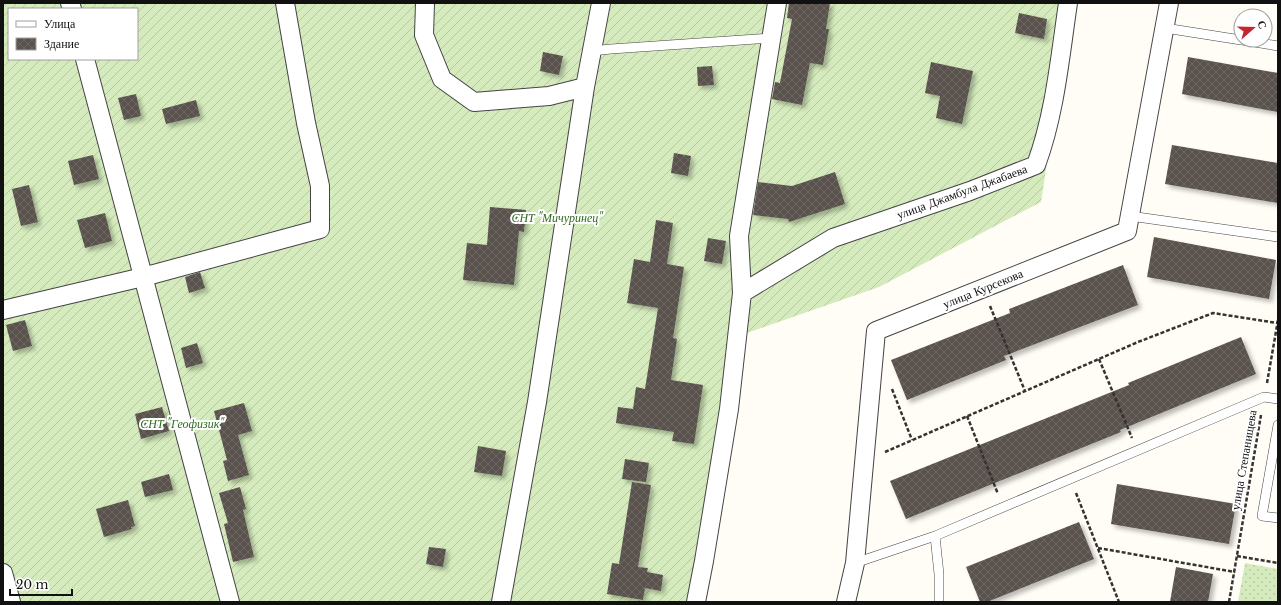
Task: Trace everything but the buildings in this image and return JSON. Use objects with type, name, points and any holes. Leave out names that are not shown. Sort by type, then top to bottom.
[{"type":"street","points":[[3,310],[143,277],[320,229],[320,186],[306,123],[285,3]]},
{"type":"street","points":[[425,3],[424,35],[442,79],[474,102],[549,96],[585,87]]},
{"type":"street","points":[[501,602],[537,402],[585,87],[601,3]]},
{"type":"street","points":[[696,602],[729,410],[742,293],[739,236],[777,3]]},
{"type":"street","name":"улица Джамбула Джабаева","points":[[742,293],[833,238],[970,191],[1036,165],[1044,145],[1056,84],[1068,3]]},
{"type":"street","name":"улица Курсекова","points":[[846,602],[855,563],[876,331],[1127,231],[1169,3]]},
{"type":"street","points":[[85,60],[230,602]]},
{"type":"street","points":[[3,573],[11,602]]},
{"type":"lane","points":[[1165,28],[1233,39]]},
{"type":"lane","points":[[592,51],[771,38]]},
{"type":"lane","points":[[1130,216],[1278,237]]},
{"type":"lane","points":[[855,563],[935,536],[1264,397],[1278,399]]},
{"type":"lane","points":[[1278,425],[1262,516],[1278,518]]},
{"type":"lane","points":[[935,536],[939,574],[939,602]]},
{"type":"path","points":[[983,289],[1025,391]]},
{"type":"path","points":[[864,461],[1138,342],[1213,313],[1278,322]]},
{"type":"path","name":"улица Степанищева","points":[[1229,602],[1278,322]]},
{"type":"path","points":[[1099,359],[1137,451]]},
{"type":"path","points":[[889,382],[912,440]]},
{"type":"path","points":[[967,416],[1003,507]]},
{"type":"path","points":[[1070,479],[1119,602]]},
{"type":"path","points":[[1098,548],[1234,572]]},
{"type":"path","points":[[1237,556],[1278,563]]},
{"type":"green space","name":"СНТ \"Мичуринец\"","points":[[3,3],[1072,3],[1041,202],[879,287],[738,336],[688,602],[3,602]]},
{"type":"green space","points":[[1245,563],[1278,569],[1278,602],[1238,602]]},
{"type":"park label","name":"СНТ \"Геофизик\"","points":[[182,424]]}]
